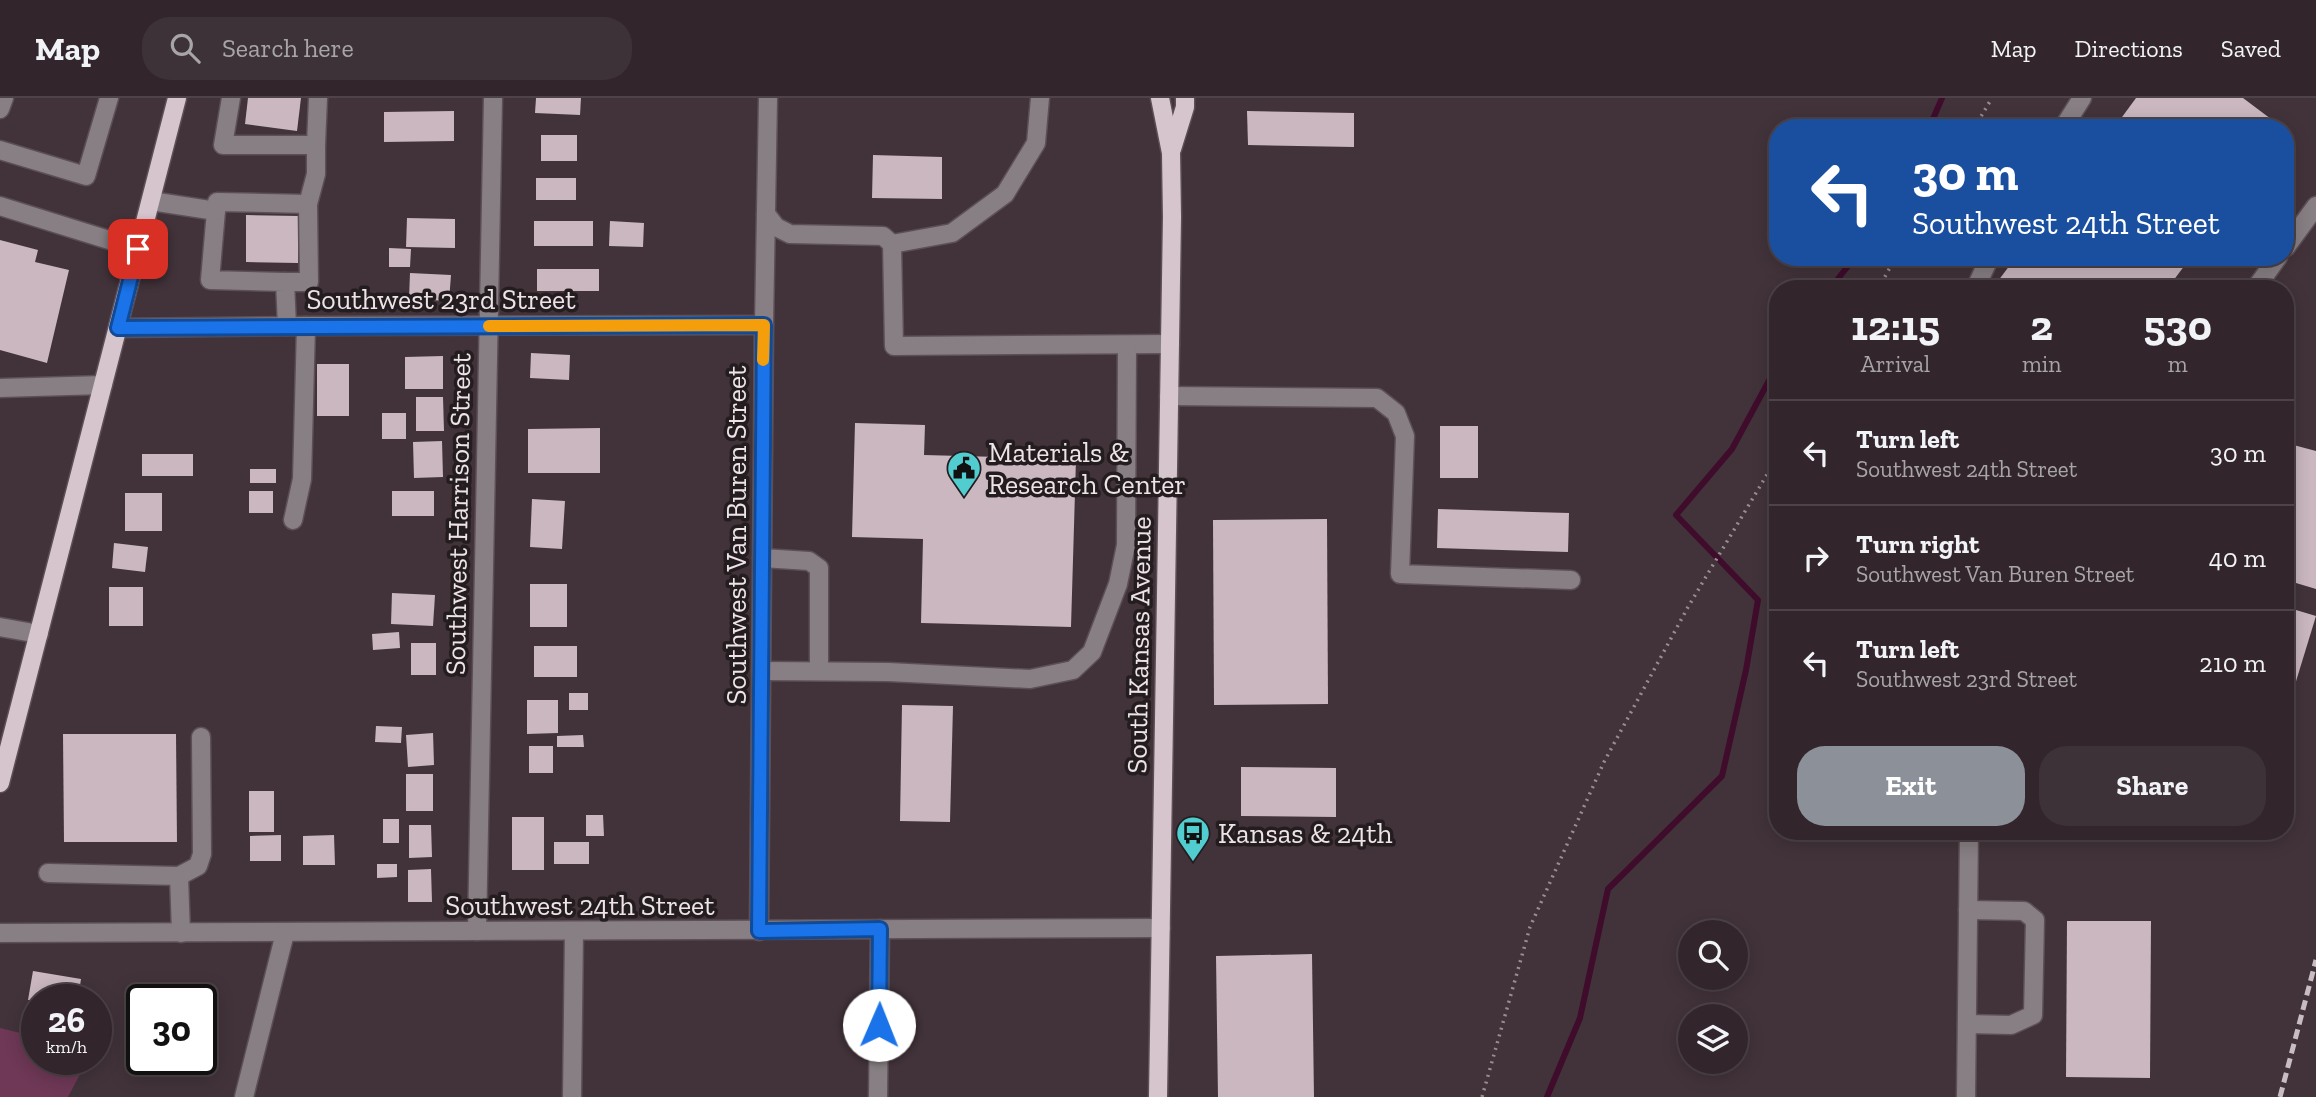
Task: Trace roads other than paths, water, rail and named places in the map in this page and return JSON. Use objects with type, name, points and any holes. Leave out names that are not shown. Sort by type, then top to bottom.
[{"type":"main road","points":[[0,783],[177,98]]},
{"type":"main road","name":"South Kansas Avenue","points":[[1158,1097],[1171,153],[1160,98]]},
{"type":"main road","name":"South Kansas Avenue","points":[[1171,153],[1185,107],[1185,98]]},
{"type":"street","points":[[0,109],[4,98]]},
{"type":"street","points":[[0,150],[86,176],[109,98]]},
{"type":"street","points":[[230,98],[223,145],[316,145]]},
{"type":"street","points":[[308,204],[216,202],[210,280],[309,282],[308,204],[316,174],[318,98]]},
{"type":"street","name":"Southwest Harrison Street","points":[[477,932],[493,98]]},
{"type":"street","name":"Southwest Van Buren Street","points":[[759,931],[768,98]]},
{"type":"street","points":[[892,244],[952,233],[1005,194],[1036,143],[1040,98]]},
{"type":"street","points":[[2069,119],[2082,98]]},
{"type":"street","points":[[150,201],[216,211]]},
{"type":"street","points":[[0,206],[138,249]]},
{"type":"street","points":[[2294,236],[2316,206]]},
{"type":"street","points":[[766,214],[776,227],[790,234],[883,236],[892,244],[894,346],[1170,344]]},
{"type":"street","points":[[285,282],[287,326]]},
{"type":"street","name":"Southwest 23rd Street","points":[[118,328],[764,325]]},
{"type":"street","points":[[293,520],[302,479],[306,326]]},
{"type":"street","points":[[761,671],[888,672],[1030,679],[1073,670],[1092,652],[1118,584],[1126,545],[1127,345]]},
{"type":"street","points":[[0,388],[103,385]]},
{"type":"street","points":[[1169,396],[1377,398],[1396,413],[1405,436],[1400,574],[1571,580]]},
{"type":"street","points":[[762,558],[809,561],[819,568],[819,671]]},
{"type":"street","points":[[0,628],[39,634]]},
{"type":"street","points":[[48,873],[179,876],[198,866],[202,854],[201,737]]},
{"type":"street","points":[[1966,1097],[1969,840]]},
{"type":"street","points":[[179,876],[181,933]]},
{"type":"street","points":[[1967,1024],[2011,1025],[2032,1015],[2035,920],[2024,911],[1968,910]]},
{"type":"street","name":"Southwest 24th Street","points":[[0,933],[1161,928]]},
{"type":"street","points":[[878,1097],[880,929]]},
{"type":"street","points":[[572,1097],[574,932]]},
{"type":"street","points":[[244,1097],[285,933]]},
{"type":"waterway","points":[[1933,119],[1942,98]]},
{"type":"waterway","points":[[1837,280],[1848,266]]},
{"type":"waterway","points":[[1547,1097],[1580,1018],[1608,889],[1722,776],[1746,670],[1758,600],[1676,515],[1732,449],[1769,381]]},
{"type":"railway","points":[[2280,1097],[2316,960]]},
{"type":"place","name":"Materials & Research Center","points":[[964,498]]},
{"type":"place","name":"Kansas & 24th","points":[[1193,863]]}]
